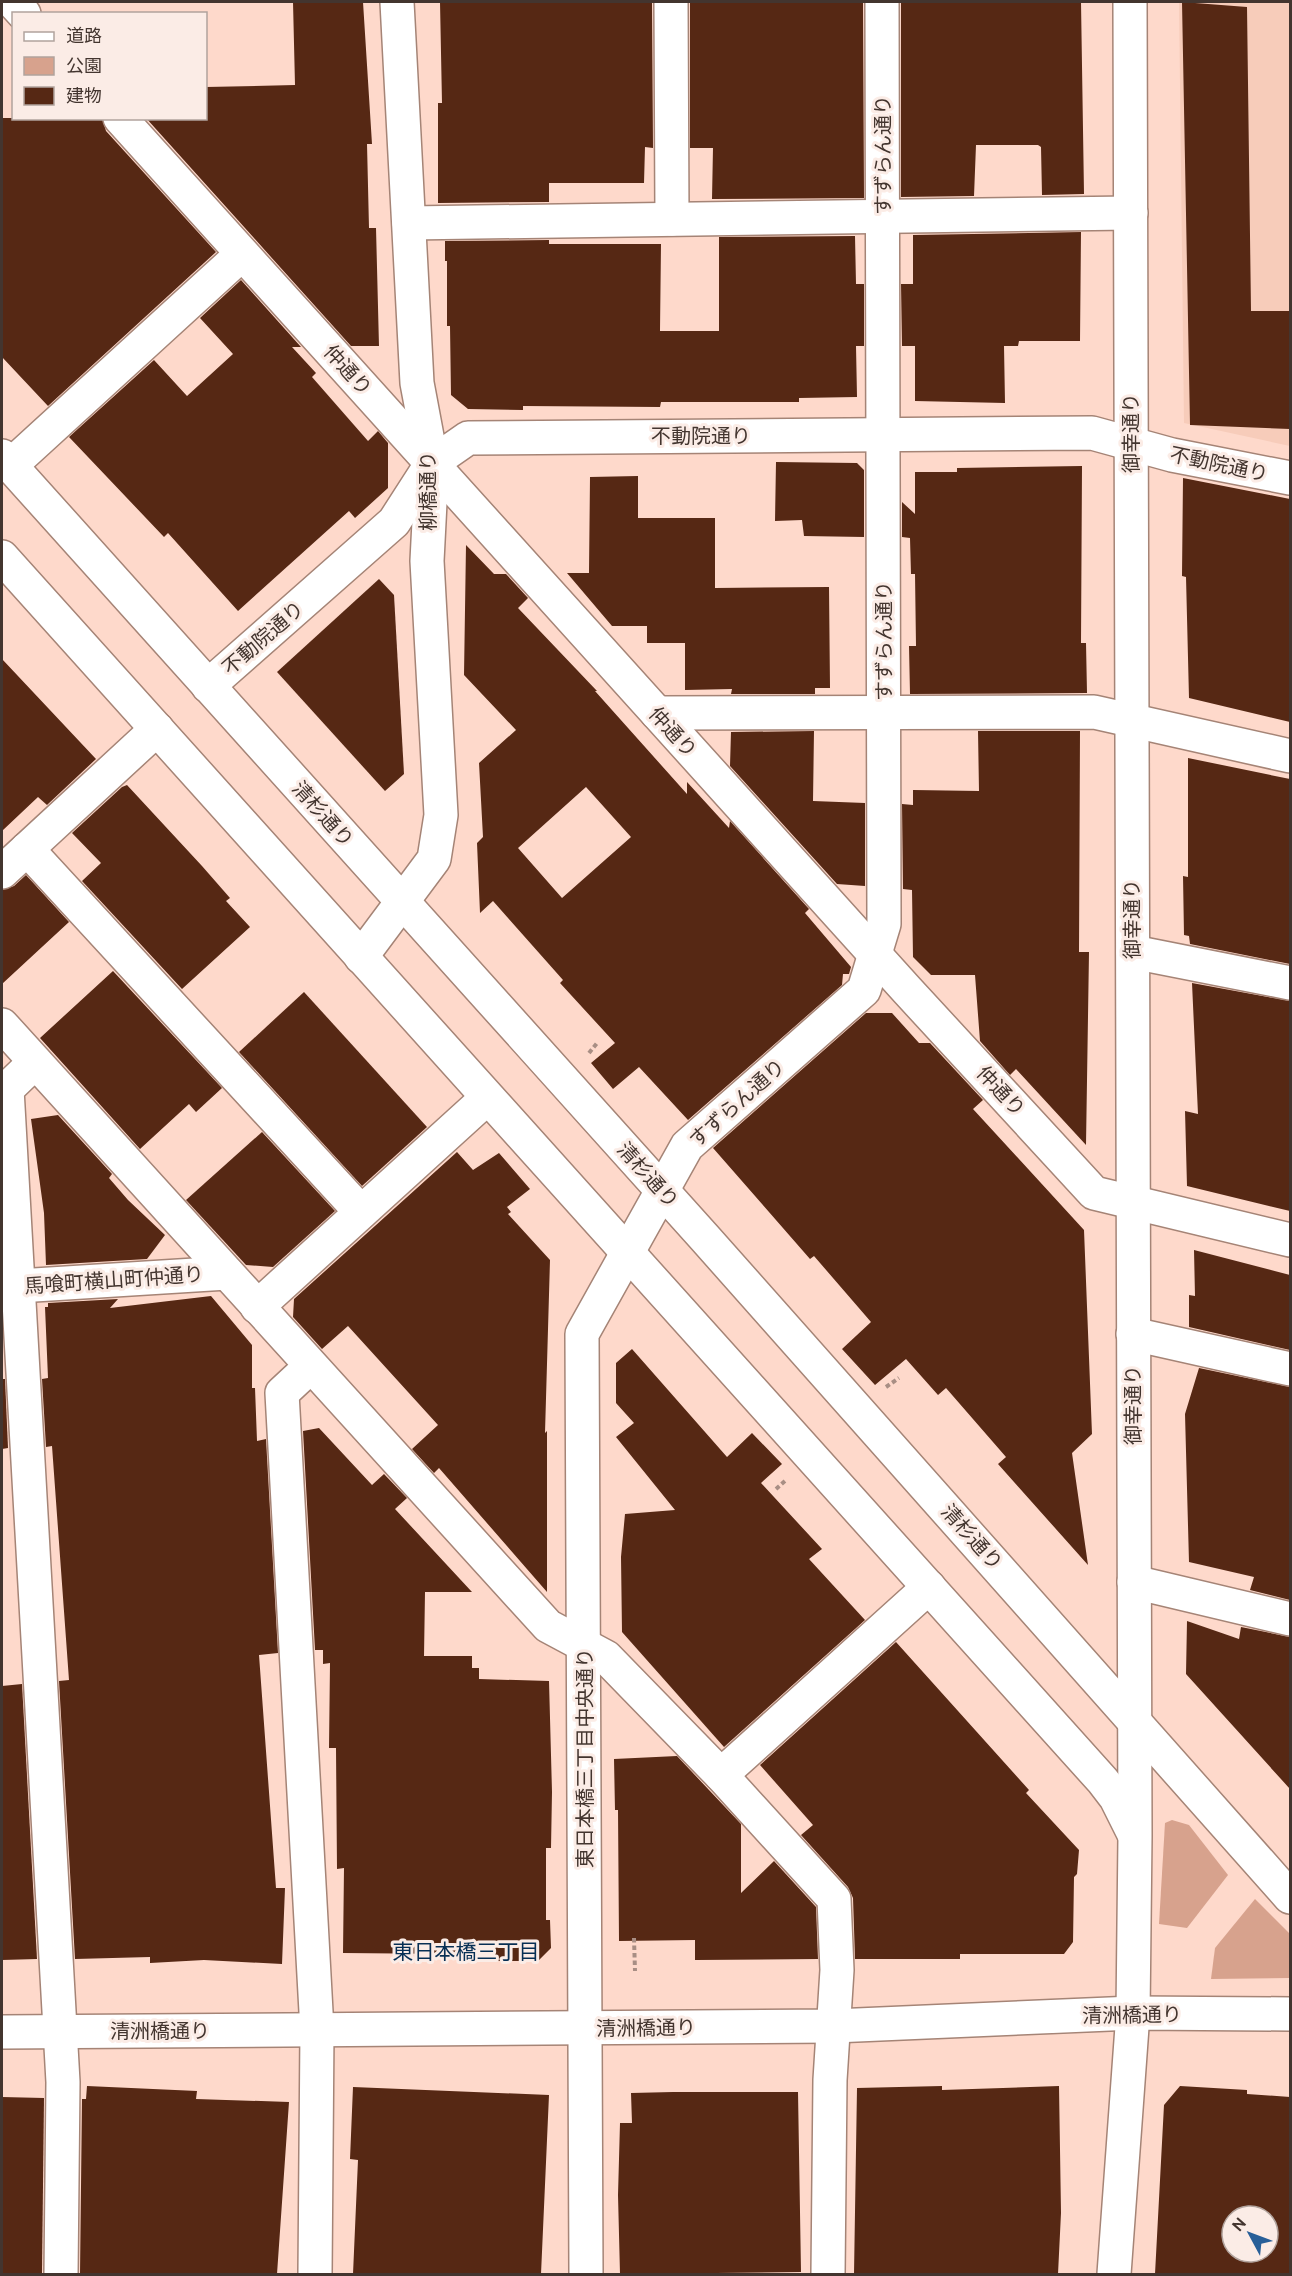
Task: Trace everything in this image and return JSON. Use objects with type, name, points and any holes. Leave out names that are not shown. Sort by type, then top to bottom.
[{"type":"street","name":"柳橋通り","points":[[361,957],[434,859],[441,815],[427,561],[432,463],[417,383],[397,2]]},
{"type":"street","points":[[671,2],[672,219]]},
{"type":"street","name":"すずらん通り","points":[[627,1253],[687,1146],[864,990],[884,924],[882,2]]},
{"type":"street","name":"御幸通り","points":[[1114,2274],[1133,2013],[1135,1836],[1130,2]]},
{"type":"street","name":"仲通り","points":[[122,120],[875,954],[1094,1193],[1290,1240]]},
{"type":"street","points":[[409,223],[1131,213]]},
{"type":"street","points":[[6,461],[242,254]]},
{"type":"street","name":"不動院通り","points":[[208,686],[394,522],[432,463],[468,438],[1092,433],[1172,455],[1290,478]]},
{"type":"street","name":"清杉通り","points":[[6,461],[662,1191],[1290,1897]]},
{"type":"street","points":[[2,557],[1103,1781],[1116,1798],[1135,1836]]},
{"type":"street","points":[[657,713],[1095,712],[1132,723],[1290,756]]},
{"type":"street","points":[[2,872],[157,729]]},
{"type":"street","points":[[27,849],[361,1212]]},
{"type":"street","points":[[1132,952],[1290,983]]},
{"type":"street","points":[[2,1026],[548,1626],[606,1657],[721,1775],[834,1899],[837,1970],[830,2080],[828,2274]]},
{"type":"street","points":[[35,1062],[7,1089],[10,1287],[57,1959],[63,2082],[61,2274]]},
{"type":"street","points":[[257,1307],[487,1098]]},
{"type":"street","name":"東日本橋三丁目中央通り","points":[[586,2274],[582,1334],[627,1253]]},
{"type":"street","name":"馬喰町横山町仲通り","points":[[10,1287],[226,1273]]},
{"type":"street","points":[[1133,1334],[1290,1369]]},
{"type":"street","points":[[311,1366],[282,1393],[317,2030],[315,2274]]},
{"type":"street","points":[[1134,1582],[1290,1619]]},
{"type":"street","points":[[721,1775],[929,1587]]},
{"type":"street","name":"清洲橋通り","points":[[2,2032],[834,2026],[1133,2013],[1290,2014]]},
{"type":"path","points":[[879,1380],[887,1388],[899,1378]]},
{"type":"path","points":[[634,1938],[635,1971]]},
{"type":"shaded area","points":[[1179,2],[1290,2],[1290,446],[1184,423]]},
{"type":"green space","points":[[1172,1820],[1189,1825],[1228,1875],[1187,1928],[1159,1924],[1165,1823]]},
{"type":"green space","points":[[1255,1899],[1290,1934],[1290,1978],[1211,1979],[1215,1948]]},
{"type":"building","points":[[293,2],[363,2],[372,144],[367,144],[369,228],[376,228],[379,346],[351,346],[148,120],[207,120],[207,87],[295,85]]},
{"type":"building","points":[[440,2],[652,2],[653,148],[645,147],[644,183],[549,183],[549,202],[438,203],[438,103],[442,103]]},
{"type":"building","points":[[690,2],[863,2],[864,198],[712,199],[713,148],[690,148]]},
{"type":"building","points":[[901,2],[1081,2],[1084,194],[1042,195],[1041,147],[1038,145],[976,145],[974,196],[901,197]]},
{"type":"building","points":[[1182,2],[1247,7],[1251,311],[1290,311],[1290,429],[1190,425]]},
{"type":"building","points":[[2,118],[12,118],[12,120],[103,120],[106,131],[216,252],[48,406],[2,357]]},
{"type":"building","points":[[1081,232],[1080,341],[1019,341],[1018,346],[1004,346],[1005,403],[915,401],[915,346],[902,346],[901,284],[913,284],[913,235]]},
{"type":"building","points":[[855,236],[856,284],[864,284],[864,346],[856,346],[857,397],[799,398],[799,402],[661,402],[660,407],[523,406],[523,410],[468,409],[451,395],[445,241],[549,240],[549,244],[661,244],[660,331],[719,331],[719,237]]},
{"type":"building","points":[[241,280],[301,347],[292,347],[316,373],[312,377],[368,441],[378,431],[388,443],[388,488],[355,518],[349,511],[238,611],[168,533],[164,537],[69,437],[154,360],[187,396],[233,354],[200,318]]},
{"type":"building","points":[[776,462],[857,463],[864,470],[864,537],[804,536],[802,520],[775,521]]},
{"type":"building","points":[[1082,466],[1081,643],[1086,643],[1087,693],[910,694],[909,646],[916,646],[915,574],[911,574],[910,538],[902,537],[902,502],[915,514],[915,472],[957,472],[957,468]]},
{"type":"building","points":[[638,476],[638,518],[715,518],[715,588],[829,587],[830,688],[815,688],[815,694],[731,694],[732,689],[685,690],[685,643],[647,643],[647,626],[612,626],[567,573],[589,573],[590,477]]},
{"type":"building","points":[[1183,478],[1290,499],[1290,722],[1189,698],[1186,577],[1182,576]]},
{"type":"building","points":[[466,545],[494,574],[506,574],[528,598],[518,608],[597,691],[595,691],[687,794],[687,782],[729,828],[730,821],[809,909],[805,913],[851,967],[849,974],[843,974],[842,985],[688,1120],[639,1067],[613,1089],[591,1063],[615,1043],[560,983],[563,980],[493,901],[480,913],[477,843],[483,837],[479,763],[516,730],[464,675]],"holes":[[[586,787],[631,837],[562,898],[518,848]]]},
{"type":"building","points":[[379,579],[394,595],[404,774],[385,791],[277,672]]},
{"type":"building","points":[[2,659],[96,759],[47,805],[38,797],[2,831]]},
{"type":"building","points":[[814,731],[813,801],[865,803],[865,886],[837,884],[730,766],[731,732]]},
{"type":"building","points":[[978,731],[1080,731],[1079,952],[1089,952],[1086,1145],[1016,1069],[1010,1075],[980,1041],[975,975],[931,975],[913,957],[912,890],[903,889],[902,804],[913,805],[913,790],[979,791]]},
{"type":"building","points":[[1188,758],[1290,779],[1290,964],[1190,944],[1189,936],[1184,935],[1183,876],[1188,877]]},
{"type":"building","points":[[127,785],[230,898],[226,901],[250,927],[182,989],[82,881],[101,863],[72,833]]},
{"type":"building","points":[[26,875],[69,922],[2,984],[2,890],[14,886]]},
{"type":"building","points":[[113,971],[222,1088],[196,1112],[189,1104],[140,1149],[40,1038]]},
{"type":"building","points":[[1192,983],[1290,1001],[1290,1211],[1187,1186],[1185,1111],[1198,1114]]},
{"type":"building","points":[[304,992],[427,1127],[362,1186],[239,1052]]},
{"type":"building","points":[[866,1013],[892,1013],[919,1043],[930,1043],[983,1100],[973,1109],[1084,1230],[1092,1434],[1072,1453],[1088,1565],[998,1464],[1006,1457],[946,1388],[938,1395],[906,1359],[875,1385],[842,1349],[871,1322],[814,1256],[810,1259],[713,1148]]},
{"type":"building","points":[[58,1115],[112,1174],[109,1178],[128,1200],[165,1235],[147,1259],[46,1265],[44,1213],[31,1119]]},
{"type":"building","points":[[262,1132],[335,1211],[273,1267],[246,1265],[186,1200]]},
{"type":"building","points":[[457,1152],[473,1170],[499,1153],[530,1189],[507,1207],[511,1212],[508,1214],[550,1260],[545,1433],[547,1431],[547,1592],[439,1468],[434,1473],[412,1449],[438,1425],[348,1326],[322,1349],[293,1317],[294,1299]]},
{"type":"building","points":[[1194,1250],[1290,1275],[1290,1350],[1189,1327],[1189,1295],[1195,1296]]},
{"type":"building","points":[[211,1296],[252,1345],[252,1388],[255,1388],[257,1441],[266,1439],[278,1653],[259,1655],[276,1888],[285,1888],[282,1964],[204,1960],[150,1963],[150,1957],[75,1959],[59,1681],[69,1680],[52,1446],[46,1447],[42,1379],[48,1378],[45,1307],[48,1307],[48,1303],[118,1299],[110,1308]]},
{"type":"building","points":[[632,1349],[727,1457],[752,1433],[782,1464],[761,1483],[822,1549],[809,1559],[865,1620],[724,1747],[622,1632],[621,1557],[625,1514],[675,1510],[616,1437],[634,1423],[616,1403],[616,1363]]},
{"type":"building","points":[[1199,1368],[1290,1387],[1290,1600],[1250,1590],[1254,1577],[1189,1562],[1185,1414]]},
{"type":"building","points":[[2,1379],[5,1379],[8,1448],[2,1449]]},
{"type":"building","points":[[319,1428],[372,1485],[384,1474],[407,1498],[395,1509],[472,1592],[425,1592],[424,1656],[472,1656],[472,1668],[479,1668],[479,1679],[549,1681],[552,1792],[551,1848],[546,1848],[546,1920],[550,1920],[551,1948],[538,1961],[492,1961],[492,1956],[451,1957],[451,1954],[343,1953],[344,1868],[337,1869],[336,1748],[329,1748],[330,1663],[323,1664],[323,1650],[315,1650],[303,1431]]},
{"type":"building","points":[[1187,1621],[1239,1639],[1241,1627],[1290,1637],[1290,1789],[1186,1674]]},
{"type":"building","points":[[896,1642],[1029,1790],[1026,1793],[1079,1850],[1077,1874],[1074,1877],[1073,1942],[1064,1954],[960,1954],[960,1959],[855,1959],[853,1898],[848,1887],[801,1835],[813,1825],[760,1765]]},
{"type":"building","points":[[22,1684],[37,1959],[2,1960],[2,1686]]},
{"type":"building","points":[[677,1756],[741,1824],[741,1893],[774,1861],[816,1907],[818,1959],[695,1960],[695,1940],[619,1941],[618,1810],[615,1810],[614,1759]]},
{"type":"building","points":[[87,2086],[197,2091],[196,2099],[289,2102],[277,2274],[80,2274],[82,2099],[86,2099]]},
{"type":"building","points":[[942,2086],[942,2090],[1059,2086],[1061,2213],[1058,2274],[854,2274],[857,2088]]},
{"type":"building","points":[[1180,2086],[1247,2090],[1247,2094],[1290,2097],[1290,2274],[1155,2274],[1164,2105]]},
{"type":"building","points":[[353,2087],[549,2095],[541,2274],[353,2274],[358,2160],[350,2159]]},
{"type":"building","points":[[798,2092],[801,2272],[620,2274],[618,2195],[620,2123],[632,2123],[631,2093]]},
{"type":"building","points":[[2,2097],[44,2098],[42,2273],[2,2274]]},
{"type":"district","name":"東日本橋三丁目","points":[[466,1952]]}]
